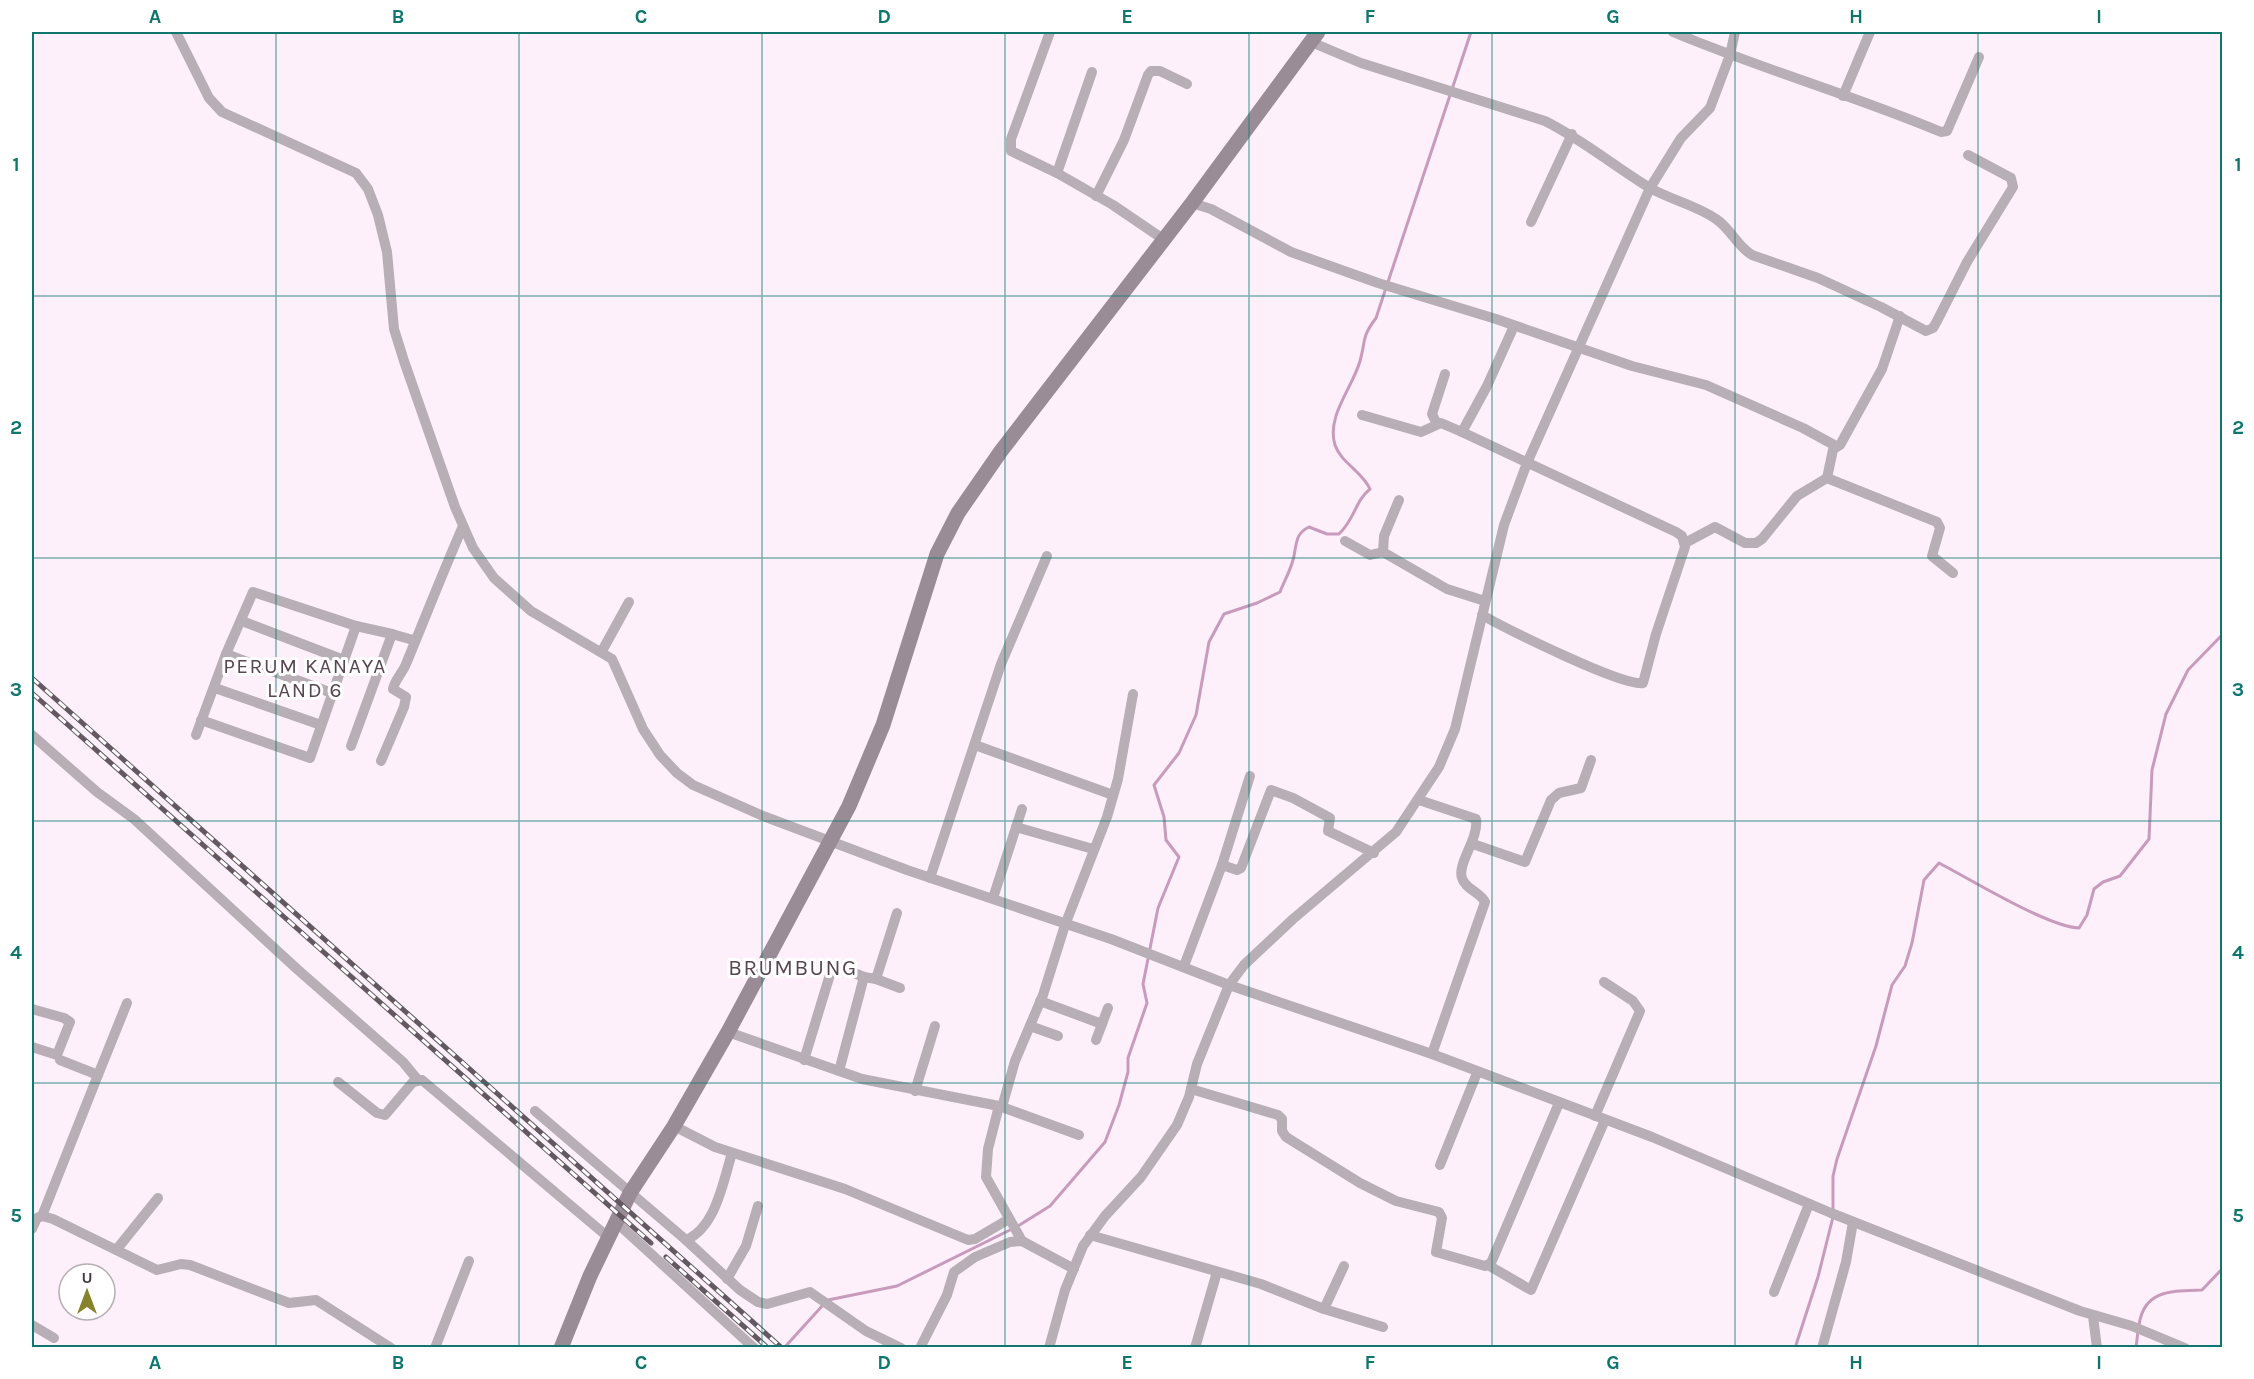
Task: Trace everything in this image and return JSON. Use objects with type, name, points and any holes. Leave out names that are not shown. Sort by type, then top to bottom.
[{"type":"street","points":[[176,32],[209,98],[222,112],[356,173],[364,182],[378,215],[387,252],[394,329],[463,526],[473,548],[494,578],[531,611],[612,659],[643,729],[660,755],[677,773],[713,795],[830,841],[1184,966],[1229,985],[1432,1054],[1600,1118],[1853,1222],[2093,1316],[2138,1328],[2185,1347]]},
{"type":"street","points":[[1050,32],[1010,146],[1013,153],[1057,173],[1163,239]]},
{"type":"street","points":[[1673,32],[1730,55],[1762,64],[1944,132],[1979,57]]},
{"type":"street","points":[[1049,1347],[1074,1269],[1090,1235],[1141,1177],[1172,1133],[1191,1089],[1197,1064],[1229,985],[1244,965],[1293,919],[1374,853],[1396,832],[1439,767],[1455,729],[1504,525],[1527,463],[1650,188],[1681,138],[1710,108],[1730,55],[1735,32]]},
{"type":"street","points":[[1843,96],[1870,32]]},
{"type":"street","points":[[598,1229],[616,1222],[630,1193],[674,1126],[728,1032],[849,806],[883,725],[936,554],[958,513],[1001,451],[1192,203],[1315,37],[1361,63],[1545,121],[1572,134],[1650,188],[1716,219],[1726,226],[1743,249],[1752,255],[1818,278],[1900,316],[1924,331],[1933,328],[1952,297],[1967,262],[2013,189],[2012,178],[1968,155]]},
{"type":"street","points":[[1096,196],[1124,140],[1151,71],[1160,71],[1187,84]]},
{"type":"street","points":[[1057,173],[1092,72]]},
{"type":"street","points":[[1532,222],[1572,134]]},
{"type":"street","points":[[1192,203],[1211,209],[1291,252],[1378,284],[1514,326],[1632,366],[1706,385],[1831,441],[1835,448]]},
{"type":"street","points":[[1685,543],[1715,527],[1745,543],[1756,543],[1762,539],[1797,496],[1827,478],[1835,448],[1840,444],[1882,369],[1900,316]]},
{"type":"street","points":[[1462,432],[1487,386],[1514,326]]},
{"type":"street","points":[[1437,424],[1432,414],[1445,374]]},
{"type":"street","points":[[1362,415],[1421,432],[1437,424],[1443,424],[1667,527],[1682,536],[1685,543],[1643,683],[1619,677],[1521,638],[1482,615]]},
{"type":"street","points":[[1827,478],[1937,522],[1940,528],[1932,556],[1953,573]]},
{"type":"street","points":[[1383,552],[1384,536],[1399,500]]},
{"type":"street","points":[[381,761],[406,697],[393,689],[394,682],[405,666],[413,640],[463,526]]},
{"type":"street","points":[[1345,542],[1370,555],[1383,552],[1447,589],[1485,601]]},
{"type":"street","points":[[930,878],[1001,664],[1047,556]]},
{"type":"street","points":[[196,735],[226,654],[255,592],[356,626],[413,640]]},
{"type":"street","points":[[602,651],[628,602]]},
{"type":"street","points":[[242,621],[344,660]]},
{"type":"street","points":[[201,720],[308,758],[311,756],[356,626]]},
{"type":"street","points":[[351,746],[392,634]]},
{"type":"street","points":[[226,654],[332,693]]},
{"type":"street","points":[[215,688],[321,725]]},
{"type":"street","points":[[1074,1269],[1021,1238],[986,1177],[988,1149],[1012,1069],[1040,1001],[1065,925],[1113,795],[1133,694]]},
{"type":"street","points":[[32,735],[97,792],[134,819],[297,969],[403,1062],[417,1079],[422,1080],[598,1229]]},
{"type":"street","points":[[975,745],[1113,795]]},
{"type":"street","points":[[1473,844],[1525,862],[1551,800],[1559,793],[1581,788],[1591,760]]},
{"type":"street","points":[[1184,966],[1222,865],[1250,776]]},
{"type":"street","points":[[1222,865],[1237,870],[1241,868],[1271,790],[1293,798],[1330,818],[1328,831],[1374,853]]},
{"type":"street","points":[[1419,800],[1474,817],[1477,822],[1473,844],[1466,858],[1461,878],[1483,898],[1485,907],[1432,1054]]},
{"type":"street","points":[[993,898],[1022,809]]},
{"type":"street","points":[[1016,827],[1094,849]]},
{"type":"street","points":[[876,980],[897,913]]},
{"type":"street","points":[[804,1060],[832,968],[837,966],[900,988]]},
{"type":"street","points":[[839,1071],[864,977]]},
{"type":"street","points":[[1191,1089],[1278,1115],[1282,1119],[1282,1131],[1286,1137],[1351,1178],[1396,1201],[1439,1212],[1442,1218],[1436,1252],[1488,1265],[1531,1290],[1640,1011],[1633,1001],[1604,982]]},
{"type":"street","points":[[1040,1001],[1102,1024]]},
{"type":"street","points":[[32,1229],[37,1218],[42,1216],[127,1003]]},
{"type":"street","points":[[1096,1040],[1108,1008]]},
{"type":"street","points":[[32,1009],[64,1018],[70,1022],[57,1055],[32,1047]]},
{"type":"street","points":[[915,1091],[935,1026]]},
{"type":"street","points":[[1030,1026],[1058,1036]]},
{"type":"street","points":[[728,1032],[839,1071],[915,1091],[941,1093],[1001,1107],[1079,1135]]},
{"type":"street","points":[[60,1060],[98,1075]]},
{"type":"street","points":[[1440,1165],[1477,1073]]},
{"type":"street","points":[[338,1082],[377,1113],[385,1115],[417,1079]]},
{"type":"street","points":[[1488,1265],[1559,1103]]},
{"type":"street","points":[[535,1111],[686,1240],[727,1279],[762,1304],[804,1293],[814,1294],[866,1331],[900,1347]]},
{"type":"street","points":[[674,1126],[732,1153],[845,1189],[968,1240],[975,1239],[1009,1218]]},
{"type":"street","points":[[686,1240],[696,1237],[714,1208],[732,1153]]},
{"type":"street","points":[[117,1249],[158,1198]]},
{"type":"street","points":[[1774,1292],[1809,1204]]},
{"type":"street","points":[[727,1279],[746,1246],[758,1206]]},
{"type":"street","points":[[42,1216],[117,1249],[157,1270],[181,1264],[190,1265],[284,1302],[316,1300],[391,1347]]},
{"type":"street","points":[[616,1222],[754,1347]]},
{"type":"street","points":[[1822,1347],[1846,1262],[1853,1222]]},
{"type":"street","points":[[561,1347],[598,1229]]},
{"type":"street","points":[[1090,1235],[1271,1287],[1324,1309],[1383,1327]]},
{"type":"street","points":[[921,1347],[947,1295],[954,1272],[975,1257],[1021,1238]]},
{"type":"street","points":[[435,1347],[469,1261]]},
{"type":"street","points":[[1324,1309],[1344,1266]]},
{"type":"street","points":[[1195,1347],[1218,1272]]},
{"type":"street","points":[[2093,1316],[2097,1347]]},
{"type":"street","points":[[32,1325],[54,1338]]},
{"type":"waterway","points":[[1018,1226],[1050,1206],[1105,1142],[1119,1105],[1128,1072],[1128,1058],[1147,1003],[1143,984],[1158,908],[1179,857],[1166,840],[1164,817],[1154,785],[1179,753],[1196,715],[1209,642],[1224,614],[1257,603],[1280,592],[1292,564],[1298,537],[1304,530],[1309,527],[1327,534],[1339,534],[1370,489],[1338,451],[1333,434],[1334,423],[1357,371],[1366,335],[1376,318],[1471,32]]},
{"type":"waterway","points":[[1833,1210],[1833,1176],[1837,1159],[1876,1046],[1892,985],[1905,966],[1912,943],[1924,880],[1939,863],[2048,920],[2079,928],[2087,915],[2094,889],[2103,882],[2120,876],[2149,839],[2152,770],[2166,714],[2188,670],[2222,635]]},
{"type":"waterway","points":[[1795,1348],[1818,1277],[1833,1217]]},
{"type":"waterway","points":[[828,1300],[897,1286],[1012,1229]]},
{"type":"waterway","points":[[2139,1325],[2142,1313],[2153,1298],[2171,1292],[2202,1290],[2222,1269]]},
{"type":"waterway","points":[[784,1348],[823,1305]]},
{"type":"waterway","points":[[2136,1348],[2138,1331]]},
{"type":"railway","points":[[32,678],[782,1348]]},
{"type":"railway","points":[[32,693],[651,1243]]},
{"type":"railway","points":[[666,1257],[768,1348]]},
{"type":"district","name":"PERUM KANAYA LAND 6","points":[[305,678]]},
{"type":"district","name":"BRUMBUNG","points":[[793,968]]}]
